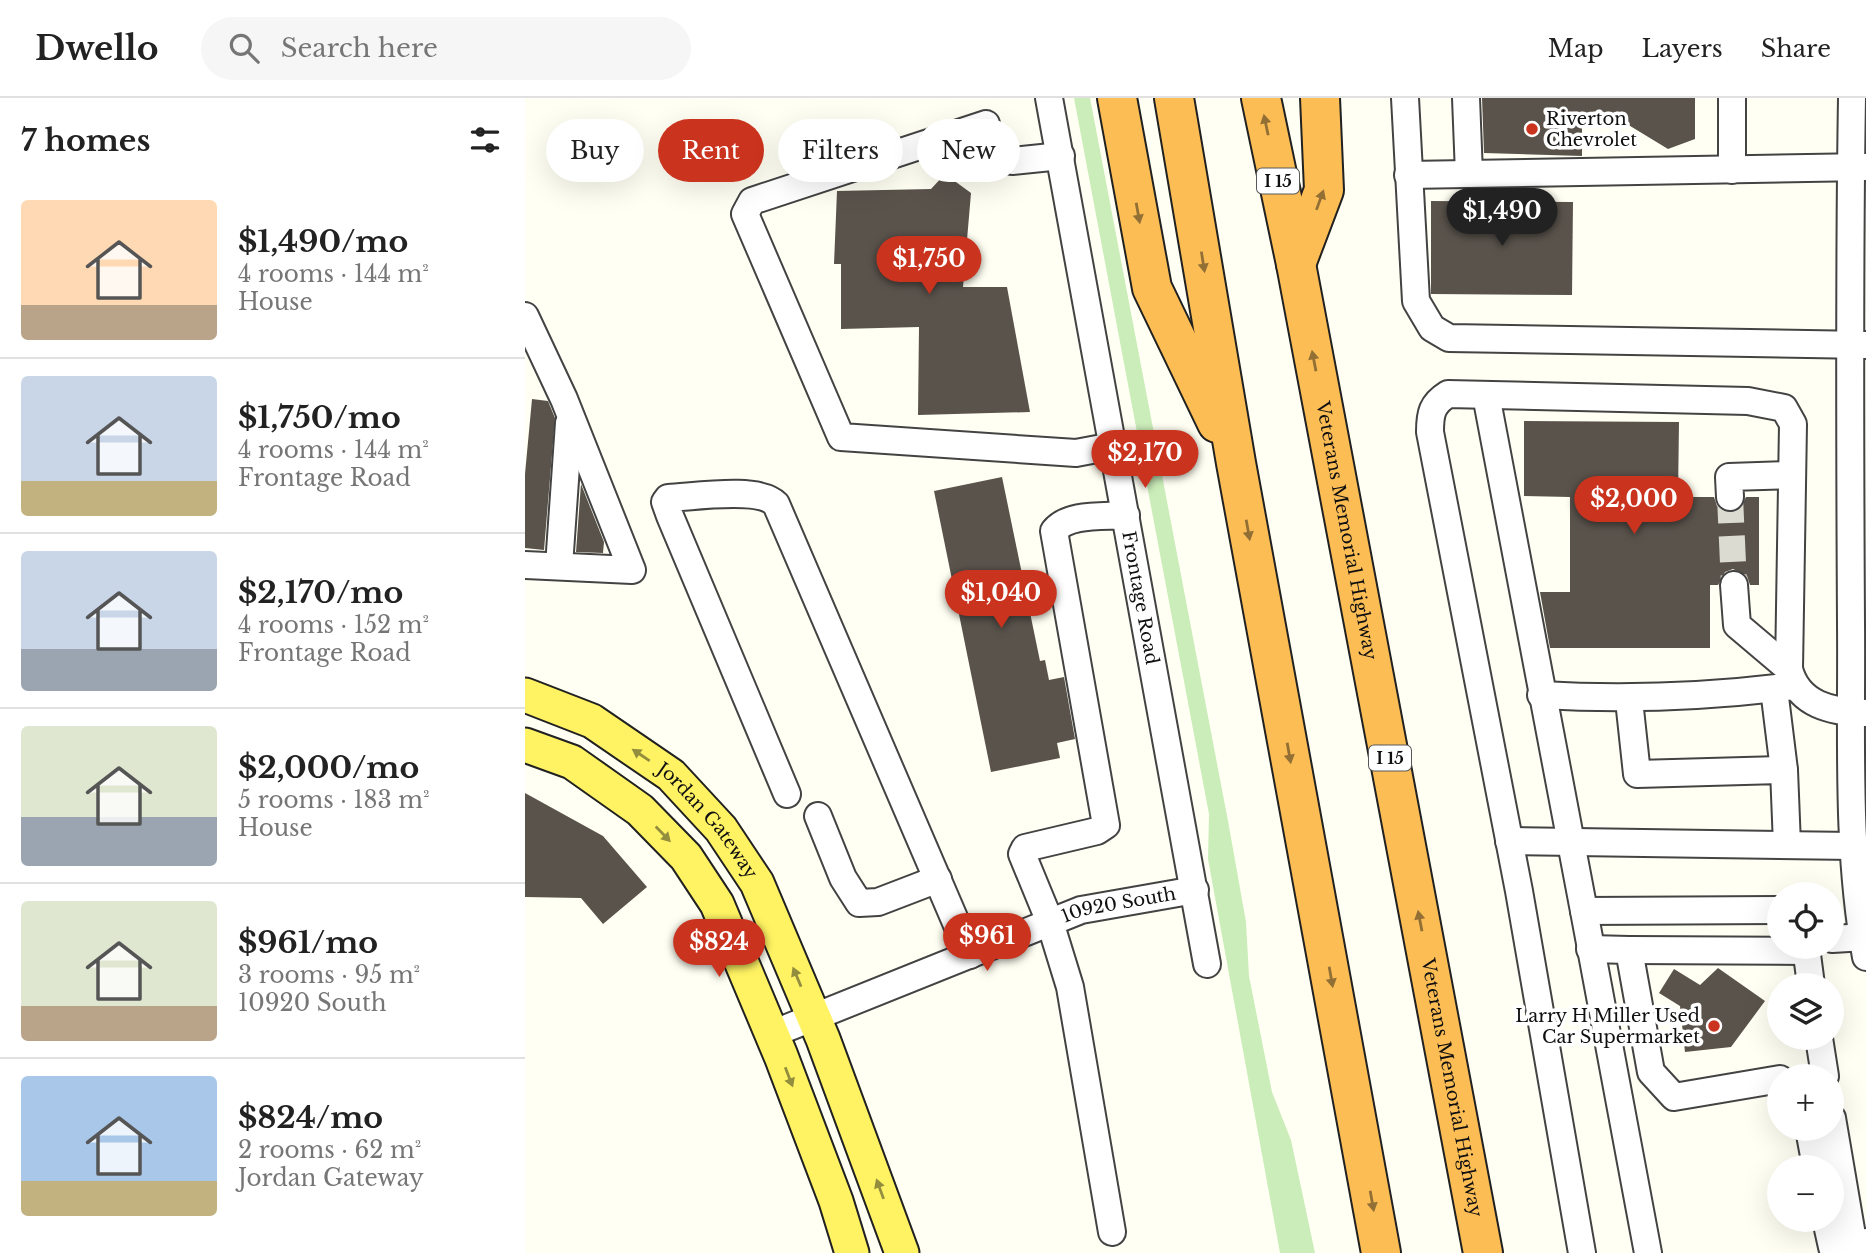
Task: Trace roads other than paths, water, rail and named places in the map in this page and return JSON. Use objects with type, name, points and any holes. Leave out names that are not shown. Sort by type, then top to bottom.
[{"type":"highway","points":[[1117,98],[1152,288],[1236,463]]},
{"type":"highway","points":[[1174,98],[1236,463],[1381,1253]]},
{"type":"highway","name":"Veterans Memorial Highway","points":[[1261,98],[1296,264],[1483,1253]]},
{"type":"highway","points":[[1296,264],[1324,190],[1320,98]]},
{"type":"main road","name":"Jordan Gateway","points":[[525,695],[592,721],[671,775],[721,829],[757,883],[814,1017],[902,1253]]},
{"type":"main road","name":"Jordan Gateway","points":[[525,745],[572,762],[640,810],[686,857],[717,904],[772,1034],[836,1201],[852,1253]]},
{"type":"street","name":"Frontage Road","points":[[1049,98],[1207,964]]},
{"type":"street","points":[[1405,98],[1416,301],[1432,328],[1449,338],[1858,345]]},
{"type":"street","points":[[1466,98],[1469,174]]},
{"type":"street","points":[[1731,170],[1732,98]]},
{"type":"street","points":[[1844,941],[1865,944],[1854,846],[1859,712],[1858,167],[1852,98]]},
{"type":"street","points":[[1061,156],[1012,161],[992,152],[986,124],[752,201],[745,214],[841,437],[1076,453],[1113,446]]},
{"type":"street","points":[[1408,175],[1858,167]]},
{"type":"street","points":[[525,316],[570,414],[632,569],[525,565]]},
{"type":"street","points":[[1582,1253],[1509,841],[1430,432],[1430,415],[1435,402],[1448,394],[1767,402],[1784,408],[1793,424],[1785,681],[1787,845]]},
{"type":"street","points":[[1486,395],[1648,1253]]},
{"type":"street","points":[[559,566],[570,414]]},
{"type":"street","points":[[1730,497],[1729,477],[1792,475]]},
{"type":"street","points":[[787,794],[664,502],[668,499],[753,494],[771,499],[776,504],[970,955]]},
{"type":"street","points":[[1112,1232],[1070,987],[1050,922],[1022,854],[1025,848],[1097,831],[1106,825],[1054,531],[1060,524],[1071,520],[1126,515]]},
{"type":"street","points":[[1734,585],[1737,625],[1785,681],[1821,706],[1859,712]]},
{"type":"street","points":[[1541,695],[1629,700],[1785,681]]},
{"type":"street","points":[[1629,700],[1637,774],[1784,770]]},
{"type":"street","points":[[818,816],[843,878],[859,904],[878,902],[938,879]]},
{"type":"street","points":[[1509,841],[1854,846]]},
{"type":"street","name":"10920 South","points":[[772,1034],[1081,910],[1195,890]]},
{"type":"street","points":[[1584,911],[1767,910]]},
{"type":"street","points":[[1590,949],[1767,949]]},
{"type":"street","points":[[1629,950],[1651,1072],[1674,1097],[1767,1081]]},
{"type":"street","points":[[1829,1232],[1832,1247],[1858,1246],[1844,1206]]},
{"type":"tunnel","points":[[1730,497],[1734,585]]},
{"type":"place","name":"Riverton Chevrolet","points":[[1532,129]]},
{"type":"place","name":"Larry H Miller Used Car Supermarket","points":[[1714,1026]]}]
